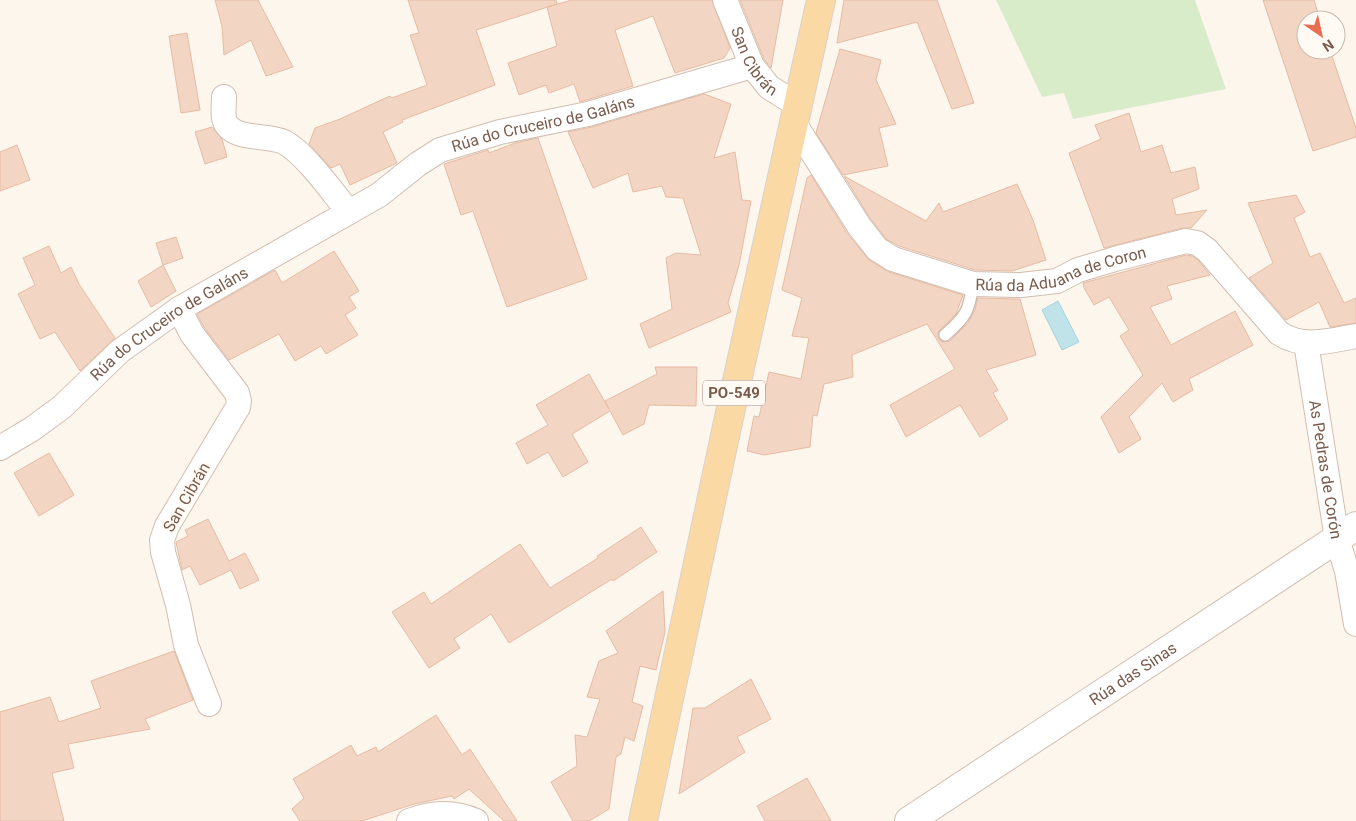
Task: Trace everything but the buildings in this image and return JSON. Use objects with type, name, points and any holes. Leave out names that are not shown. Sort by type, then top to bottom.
[{"type":"main road","name":"PO-549","points":[[643,821],[821,0]]},
{"type":"street","name":"San Cibrán","points":[[725,0],[752,66],[796,115]]},
{"type":"street","name":"Rúa do Cruceiro de Galáns","points":[[0,448],[32,429],[62,407],[120,352],[179,309],[379,195],[418,164],[440,150],[500,132],[588,114],[752,66]]},
{"type":"street","points":[[224,97],[226,123],[234,130],[243,134],[282,141],[298,151],[349,212]]},
{"type":"street","name":"Rúa da Aduana de Coron","points":[[796,115],[859,226],[877,249],[892,259],[973,284],[1021,286],[1057,281],[1078,270],[1115,258],[1186,241],[1197,243],[1207,250],[1279,333],[1290,340],[1306,343],[1356,336]]},
{"type":"street","name":"San Cibrán","points":[[179,309],[192,334],[237,393],[239,401],[238,407],[167,526],[162,540],[162,552],[178,605],[186,645],[209,704]]},
{"type":"street","name":"As Pedras de Corón","points":[[1306,343],[1346,533],[1347,571],[1356,624]]},
{"type":"street","name":"Rúa das Sinas","points":[[909,821],[1346,533]]},
{"type":"street","points":[[409,821],[420,816],[454,813],[476,821]]},
{"type":"lane","points":[[946,335],[961,321],[970,306],[973,284]]},
{"type":"green space","points":[[996,0],[1195,0],[1226,89],[1073,119],[1064,93],[1042,97]]},
{"type":"water","points":[[1058,301],[1079,342],[1062,350],[1042,310]]}]
